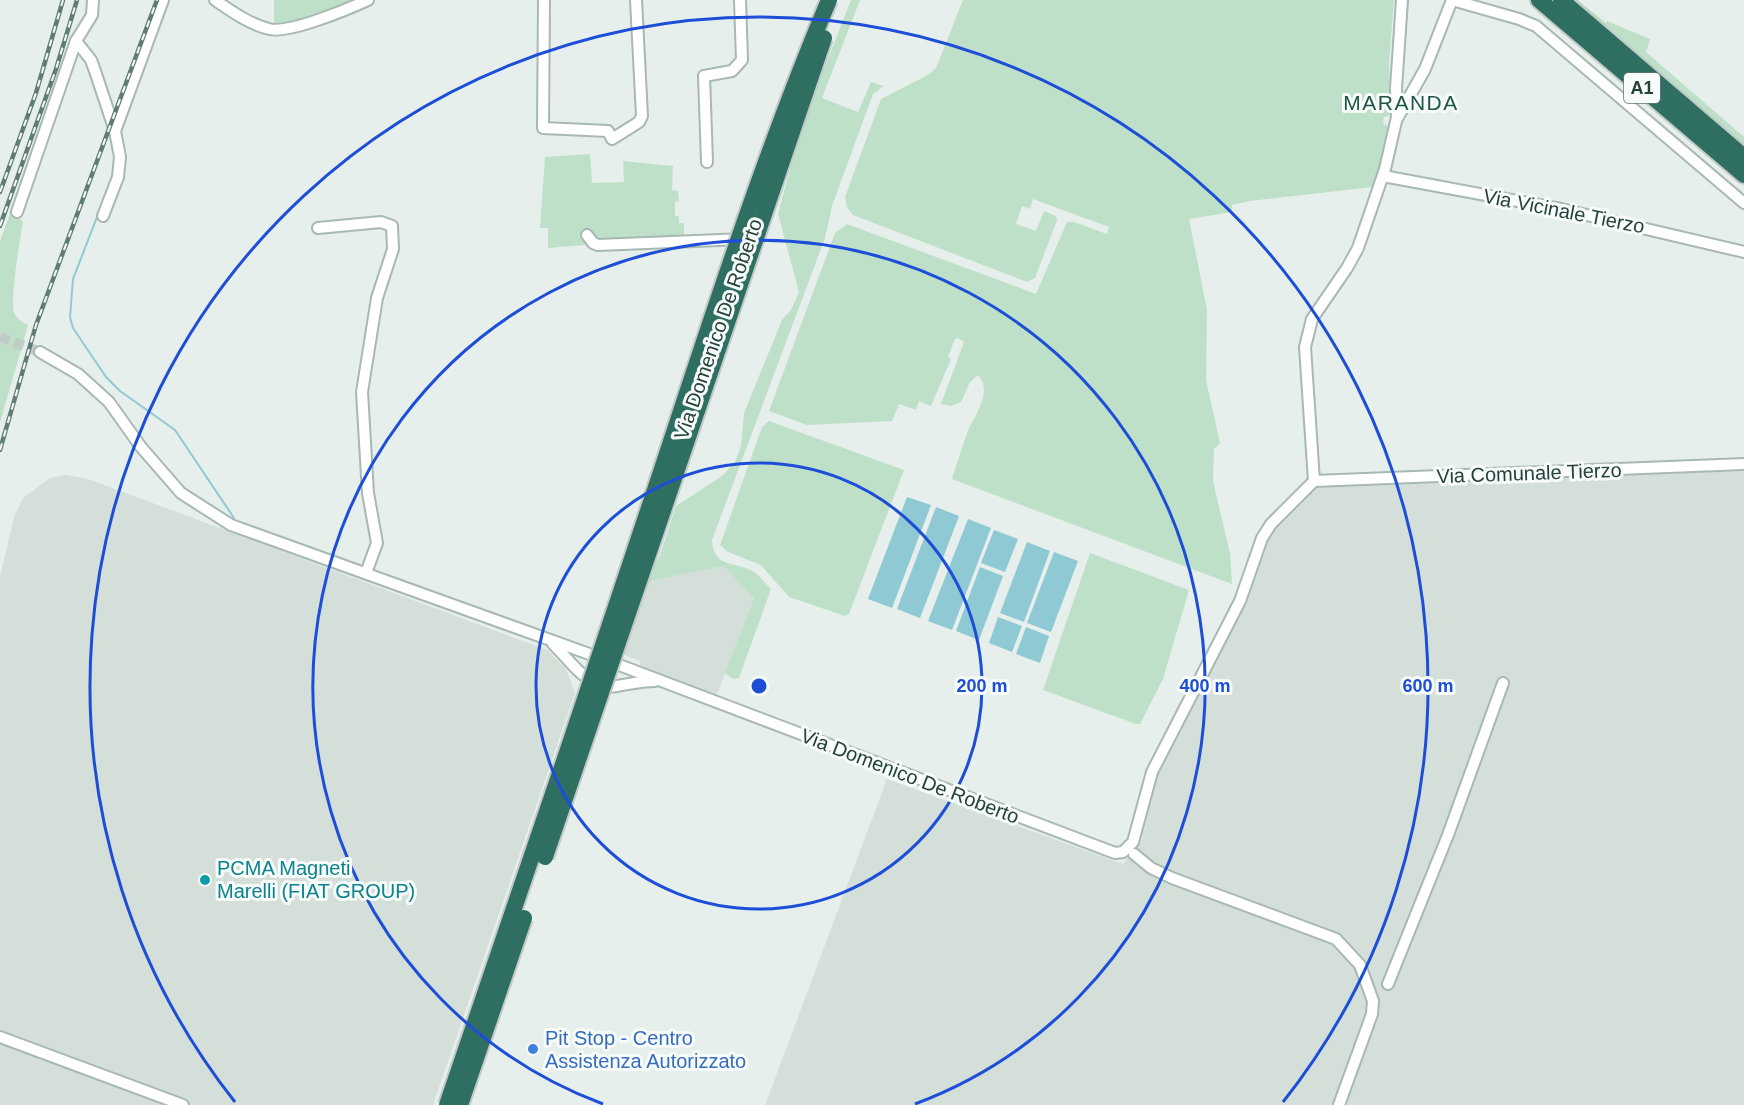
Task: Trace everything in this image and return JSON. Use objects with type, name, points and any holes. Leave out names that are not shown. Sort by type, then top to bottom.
[{"type":"highway","points":[[447,1105],[527,874],[725,278],[798,74],[829,0]]},
{"type":"highway","points":[[460,1105],[770,195],[840,0]]},
{"type":"highway","name":"A1","points":[[1539,0],[1744,175]]},
{"type":"highway","name":"A1","points":[[1561,0],[1744,157]]},
{"type":"street","points":[[17,213],[76,41],[92,15],[93,0]]},
{"type":"street","points":[[115,131],[163,0]]},
{"type":"street","points":[[215,0],[241,17],[269,29],[280,29],[338,13],[368,0]]},
{"type":"street","points":[[544,0],[543,128],[605,130],[612,139],[639,122],[642,116],[636,0]]},
{"type":"street","points":[[707,162],[704,76],[732,71],[738,68],[742,60],[740,0]]},
{"type":"street","name":"Via Domenico De Roberto","points":[[452,1105],[788,122],[835,0]]},
{"type":"street","points":[[1339,1105],[1372,1014],[1373,1001],[1360,965],[1336,939],[1172,878],[1151,868],[1131,851],[1152,772],[1240,601],[1262,538],[1271,524],[1314,481],[1305,347],[1312,319],[1358,248],[1383,176],[1397,117],[1396,88],[1402,0]]},
{"type":"street","points":[[1397,117],[1425,69],[1452,0],[1536,26],[1744,203]]},
{"type":"street","points":[[76,41],[91,60],[115,131],[120,167],[103,216]]},
{"type":"street","name":"Via Vicinale Tierzo","points":[[1383,176],[1561,209],[1744,252]]},
{"type":"street","points":[[318,228],[381,222],[392,226],[393,249],[377,298],[362,392],[368,493],[377,543],[366,573]]},
{"type":"street","points":[[587,235],[598,245],[748,238]]},
{"type":"street","name":"Via Domenico De Roberto","points":[[40,352],[78,374],[109,402],[141,447],[181,493],[231,525],[606,660],[1113,852],[1131,851]]},
{"type":"street","name":"Via Comunale Tierzo","points":[[1314,481],[1744,465]]},
{"type":"street","name":"Via Domenico De Roberto","points":[[549,639],[583,676],[597,685],[616,686],[635,681],[659,680]]},
{"type":"street","points":[[1388,984],[1448,835],[1503,683]]},
{"type":"street","points":[[0,1037],[183,1105]]},
{"type":"shaded area","points":[[1744,471],[1744,1105],[765,1105],[887,779],[1123,864],[1142,839],[1146,805],[1153,779],[1262,547],[1275,524],[1317,483]]},
{"type":"shaded area","points":[[65,475],[88,479],[547,650],[566,669],[575,693],[433,1105],[0,1105],[0,577],[14,517],[23,498],[50,478]]},
{"type":"shaded area","points":[[723,566],[754,598],[716,697],[640,668],[640,661],[622,654],[646,582]]},
{"type":"green space","points":[[274,0],[353,1],[293,23],[274,26]]},
{"type":"green space","points":[[851,0],[860,0],[822,98],[858,112],[871,82],[884,86],[873,94],[832,206],[825,238],[712,540],[717,556],[721,560],[754,572],[771,589],[739,678],[733,679],[725,673],[754,598],[723,566],[646,582],[660,555],[676,506],[722,476],[735,462],[741,446],[744,413],[782,320],[791,310],[799,292],[778,214],[792,162],[790,156]]},
{"type":"green space","points":[[963,0],[1394,0],[1389,63],[1391,115],[1384,117],[1383,124],[1390,127],[1373,187],[1250,201],[1232,205],[1232,212],[1189,219],[1207,310],[1206,380],[1220,443],[1214,449],[1213,481],[1230,553],[1232,584],[952,479],[967,433],[981,404],[984,389],[978,375],[970,382],[961,402],[951,406],[941,404],[964,342],[958,338],[955,339],[948,357],[951,359],[931,406],[919,401],[916,410],[899,404],[892,421],[807,425],[769,411],[835,233],[847,224],[1036,294],[1067,222],[1074,222],[1107,234],[1109,227],[1033,199],[1030,209],[1022,206],[1016,224],[1036,231],[1044,211],[1056,216],[1057,220],[1035,278],[1027,282],[853,215],[847,207],[845,197],[881,99],[928,75],[936,68]]},
{"type":"green space","points":[[1573,0],[1578,0],[1606,23],[1607,21],[1650,39],[1646,52],[1744,137],[1744,147]]},
{"type":"green space","points":[[590,154],[592,183],[624,182],[623,161],[673,166],[672,190],[678,191],[679,201],[675,202],[675,216],[679,216],[679,223],[684,223],[684,237],[597,241],[584,233],[585,245],[548,248],[548,228],[540,228],[545,157]]},
{"type":"green space","points":[[11,211],[23,222],[13,306],[17,317],[28,325],[0,423],[0,241]]},
{"type":"green space","points":[[769,421],[904,470],[849,614],[845,616],[789,597],[761,565],[728,552],[720,545],[762,427]]},
{"type":"green space","points":[[1090,553],[1189,590],[1163,679],[1140,724],[1043,690]]},
{"type":"water","points":[[907,497],[931,505],[892,608],[868,599]]},
{"type":"water","points":[[936,507],[959,516],[920,618],[897,609]]},
{"type":"water","points":[[968,519],[991,528],[952,630],[928,621]]},
{"type":"water","points":[[994,530],[1018,539],[1005,572],[981,563]]},
{"type":"water","points":[[1027,542],[1050,551],[1024,622],[1000,613]]},
{"type":"water","points":[[1054,552],[1078,561],[1051,632],[1027,623]]},
{"type":"water","points":[[980,567],[1003,576],[979,640],[956,631]]},
{"type":"water","points":[[998,617],[1022,626],[1012,652],[989,643]]},
{"type":"water","points":[[1026,627],[1049,636],[1040,663],[1016,654]]},
{"type":"waterway","points":[[106,121],[112,142]]},
{"type":"waterway","points":[[104,199],[73,279],[70,317],[73,328],[106,377],[120,391],[175,430],[234,518]]},
{"type":"tunnel","points":[[0,337],[40,352]]},
{"type":"railway","points":[[0,192],[36,93],[63,0]]},
{"type":"railway","points":[[0,226],[56,69],[77,0]]},
{"type":"railway","points":[[0,450],[36,325],[157,0]]},
{"type":"place","name":"PCMA Magneti Marelli (FIAT GROUP)","points":[[205,880]]},
{"type":"place","name":"Pit Stop - Centro Assistenza Autorizzato","points":[[533,1049]]},
{"type":"district","name":"MARANDA","points":[[1401,103]]}]
